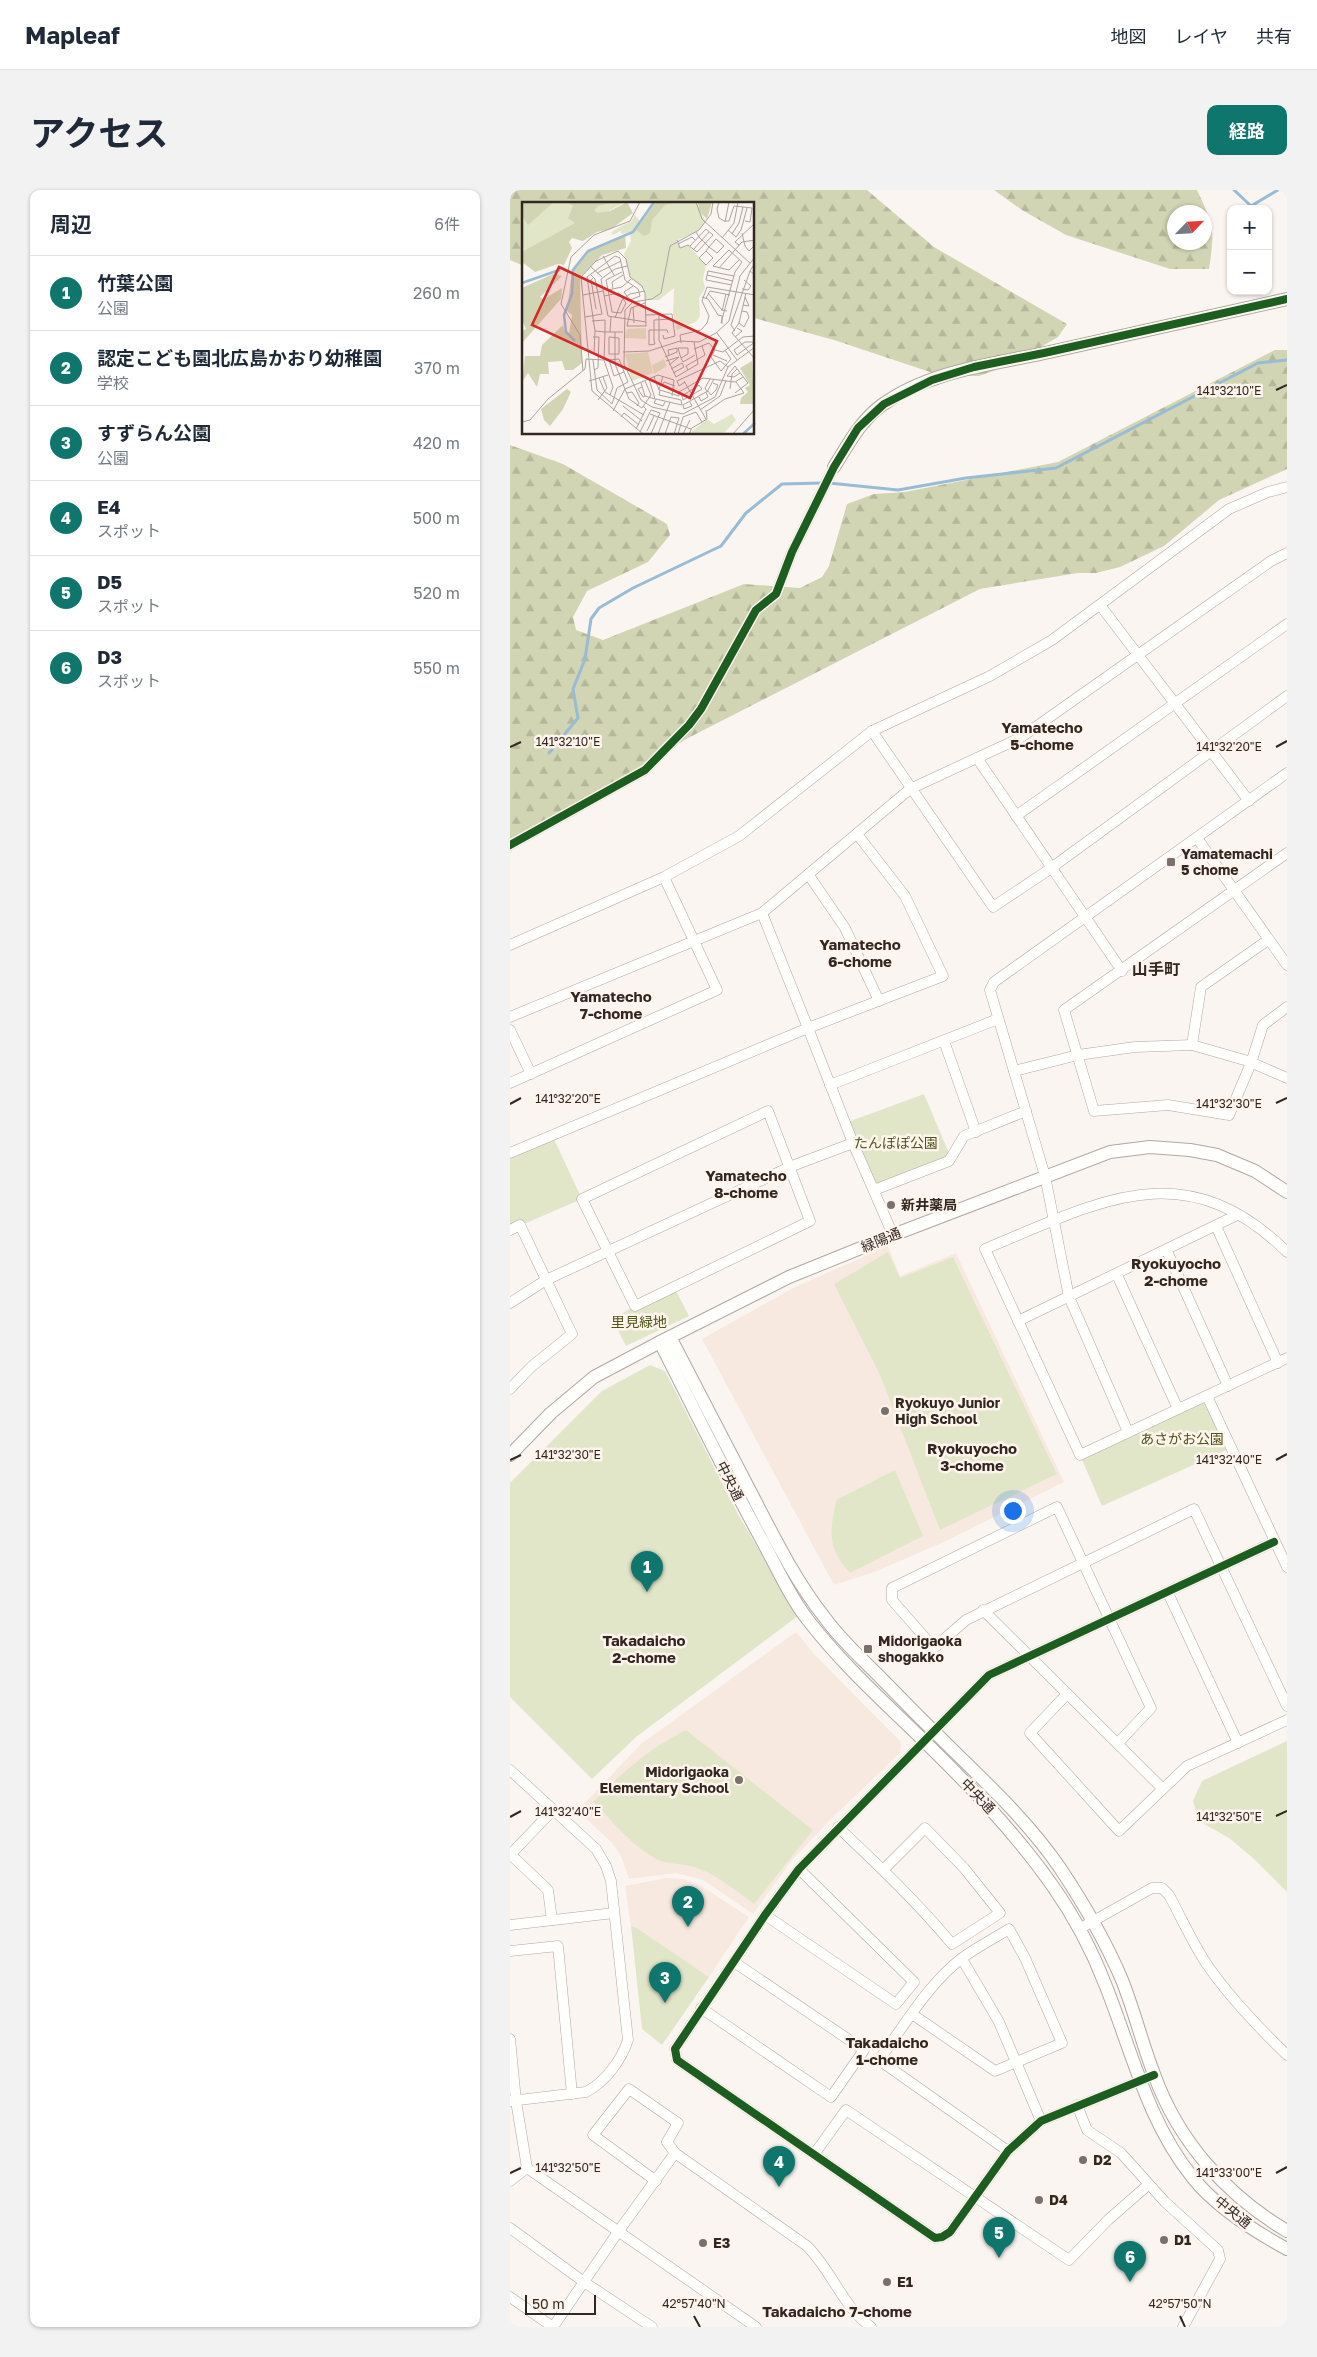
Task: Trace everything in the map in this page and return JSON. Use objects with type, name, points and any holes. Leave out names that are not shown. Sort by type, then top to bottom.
[{"type":"street","points":[[510,845],[646,770],[689,725],[701,709],[756,610],[776,594],[792,552],[832,471],[858,428],[872,414],[900,394],[932,380],[974,367],[1287,299]]},
{"type":"street","points":[[510,945],[664,877],[740,836],[872,731],[990,676],[1052,640],[1229,509],[1268,492],[1287,487]]},
{"type":"street","points":[[510,1017],[762,913],[910,790],[1020,738],[1271,561],[1287,553]]},
{"type":"street","points":[[1100,605],[1249,801]]},
{"type":"street","points":[[1016,816],[1287,624]]},
{"type":"street","points":[[872,731],[910,790],[993,907],[1287,696]]},
{"type":"street","points":[[976,758],[1122,971]]},
{"type":"street","points":[[1128,1432],[1068,1298],[1045,1176],[990,990],[994,982],[1287,773]]},
{"type":"street","points":[[510,1153],[808,1028],[943,976],[905,896],[857,834]]},
{"type":"street","points":[[1197,838],[1287,965]]},
{"type":"street","points":[[1287,853],[1064,1010],[1094,1111],[1168,1105],[1229,1115],[1251,1063],[1264,1024],[1287,1007]]},
{"type":"street","points":[[808,874],[845,928],[878,1001]]},
{"type":"street","points":[[510,1083],[717,990],[664,877]]},
{"type":"street","points":[[762,913],[853,1143],[894,1234]]},
{"type":"street","points":[[1192,1045],[1201,987],[1268,940]]},
{"type":"street","points":[[830,1086],[998,1019]]},
{"type":"street","points":[[510,1030],[531,1074]]},
{"type":"street","points":[[944,1042],[976,1132]]},
{"type":"street","points":[[1014,1071],[1078,1055],[1136,1047],[1192,1045],[1251,1063],[1287,1078]]},
{"type":"street","points":[[768,1111],[790,1167],[810,1221],[635,1306],[582,1198],[768,1111]]},
{"type":"street","points":[[874,1190],[949,1161],[964,1136],[1026,1111]]},
{"type":"street","points":[[510,1303],[546,1280],[608,1251],[790,1167],[853,1143]]},
{"type":"street","name":"緑陽通","points":[[510,1455],[551,1413],[594,1377],[665,1339],[789,1277],[894,1234],[1110,1152],[1150,1147],[1217,1154],[1255,1171],[1287,1192]]},
{"type":"street","points":[[1216,1226],[1282,1360],[1080,1455],[985,1249],[1054,1220],[1117,1198],[1150,1193],[1174,1193],[1200,1198],[1223,1206],[1265,1231],[1287,1252]]},
{"type":"street","points":[[1018,1321],[1167,1251],[1238,1215]]},
{"type":"street","points":[[510,1230],[520,1225],[572,1334],[531,1367],[510,1389]]},
{"type":"street","points":[[1167,1251],[1228,1386]]},
{"type":"street","points":[[1117,1275],[1178,1409]]},
{"type":"street","name":"中央通","points":[[665,1339],[798,1579],[826,1620],[1029,1828],[1058,1866],[1094,1920],[1123,1983],[1154,2075],[1181,2131],[1209,2168],[1247,2205],[1287,2231]]},
{"type":"street","name":"中央通","points":[[665,1339],[748,1516],[803,1613],[859,1678],[924,1741],[1021,1843],[1054,1888],[1079,1929],[1105,1983],[1139,2081],[1161,2129],[1194,2180],[1247,2225],[1287,2249]]},
{"type":"street","points":[[1207,1396],[1287,1567]]},
{"type":"street","points":[[1118,1744],[1151,1708],[1083,1563],[1057,1507],[892,1588],[892,1600],[934,1648],[966,1620],[984,1610],[1083,1563],[1194,1509],[1287,1706]]},
{"type":"street","points":[[1154,2075],[1041,2121],[1008,2151],[950,2232],[942,2237],[935,2238],[677,2060],[675,2049],[765,1915],[799,1869],[989,1675],[1028,1655],[1168,1593],[1274,1542]]},
{"type":"street","points":[[1168,1593],[1238,1743]]},
{"type":"street","points":[[984,1610],[1162,1788]]},
{"type":"street","points":[[1067,1694],[1030,1733],[1119,1831],[1187,1766],[1287,1720]]},
{"type":"street","points":[[510,1770],[596,1849],[606,1866],[611,1881],[628,2040],[624,2052],[602,2082],[586,2092],[513,2101]]},
{"type":"street","points":[[552,1920],[548,1890],[510,1854],[553,1810]]},
{"type":"street","points":[[838,1828],[884,1869],[952,1944],[1000,1913],[964,1868],[926,1828],[884,1869]]},
{"type":"street","points":[[765,1915],[896,2004],[914,1982],[799,1869]]},
{"type":"street","points":[[1079,1929],[1152,1888],[1162,1888],[1169,1895],[1206,1964],[1222,1986],[1248,2017],[1287,2055]]},
{"type":"street","points":[[510,1925],[614,1913]]},
{"type":"street","points":[[912,2014],[995,2071],[1062,2043],[1025,1958],[1009,1930],[962,1959],[935,1984],[912,2014],[879,2060],[1008,2151]]},
{"type":"street","points":[[510,1951],[558,1946],[572,2094]]},
{"type":"street","points":[[962,1959],[999,2022],[1041,2121]]},
{"type":"street","points":[[701,2008],[831,2097],[864,2050],[734,1962]]},
{"type":"street","points":[[510,2039],[513,2101],[527,2168],[749,2325]]},
{"type":"street","points":[[656,2181],[593,2135],[629,2089],[678,2123],[667,2142],[675,2153],[807,2246],[821,2260],[851,2309],[871,2327]]},
{"type":"street","points":[[1077,2105],[1087,2130],[1121,2153],[1148,2185],[1218,2250],[1220,2260],[1182,2327]]},
{"type":"street","points":[[814,2154],[846,2110],[1069,2260],[1108,2220],[1148,2185]]},
{"type":"street","points":[[510,2297],[553,2327],[675,2153]]},
{"type":"street","points":[[510,2181],[527,2168]]},
{"type":"street","points":[[510,2228],[584,2282],[652,2327]]},
{"type":"shaded area","name":"Ryokuyo Junior High School","points":[[888,1246],[900,1276],[956,1253],[1064,1482],[946,1541],[877,1571],[834,1585],[702,1339],[795,1287]]},
{"type":"shaded area","name":"Midorigaoka Elementary School","points":[[796,1632],[816,1656],[901,1742],[900,1753],[831,1819],[792,1860],[753,1914],[703,1880],[676,1873],[629,1879],[621,1856],[612,1843],[580,1813],[580,1808],[641,1744]]},
{"type":"shaded area","points":[[666,1878],[684,1879],[701,1886],[749,1917],[709,1977],[637,1928],[631,1926],[625,1886]]},
{"type":"green space","points":[[510,190],[867,190],[934,247],[1067,324],[1058,337],[1010,365],[979,376],[942,376],[834,340],[755,318],[755,202],[522,202],[522,265],[510,260]]},
{"type":"green space","points":[[994,190],[1197,190],[1204,205],[1167,205],[1167,250],[1211,250],[1209,269],[1170,269],[1066,235],[1022,210]]},
{"type":"green space","points":[[1275,350],[1287,350],[1287,469],[1219,500],[1164,546],[1120,567],[1096,573],[1078,573],[980,589],[690,737],[510,842],[510,445],[563,464],[667,524],[670,535],[648,562],[587,591],[573,617],[576,630],[603,640],[744,584],[800,588],[822,577],[829,566],[847,504],[874,494],[905,492],[1058,462]]},
{"type":"green space","name":"たんぽぽ公園","points":[[924,1094],[951,1158],[874,1190],[845,1123]]},
{"type":"green space","points":[[553,1137],[582,1199],[510,1230],[510,1154]]},
{"type":"green space","points":[[888,1252],[900,1278],[953,1257],[1057,1474],[940,1530],[880,1375],[834,1284]]},
{"type":"green space","name":"里見緑地","points":[[675,1289],[689,1316],[626,1346],[612,1319],[635,1306]]},
{"type":"green space","points":[[650,1365],[665,1371],[739,1516],[798,1616],[636,1737],[592,1779],[510,1697],[510,1483],[602,1391]]},
{"type":"green space","name":"あさがお公園","points":[[1207,1396],[1231,1448],[1102,1506],[1080,1455]]},
{"type":"green space","points":[[895,1470],[923,1536],[850,1573],[838,1556],[832,1540],[832,1523],[836,1502],[838,1499]]},
{"type":"green space","points":[[686,1730],[813,1830],[754,1904],[725,1883],[702,1870],[660,1861],[647,1854],[623,1833],[593,1802],[636,1762],[661,1744]]},
{"type":"green space","points":[[1287,1741],[1287,1892],[1253,1858],[1229,1838],[1199,1821],[1193,1801],[1202,1781]]},
{"type":"green space","points":[[631,1926],[637,1928],[709,1977],[662,2045],[642,2029]]},
{"type":"waterway","points":[[1234,190],[1251,206],[1278,190]]},
{"type":"waterway","points":[[829,483],[898,490],[966,478],[1056,468],[1258,363],[1287,360]]},
{"type":"waterway","points":[[549,753],[578,718],[573,689],[585,659],[591,619],[599,608],[633,588],[721,546],[746,513],[782,484],[823,483]]},
{"type":"cycle path","points":[[510,845],[645,770],[689,725],[701,709],[756,610],[776,594],[792,552],[834,467],[858,428],[884,404],[932,380],[974,367],[1287,299]]},
{"type":"cycle path","points":[[1154,2075],[1041,2121],[1008,2151],[950,2232],[942,2237],[935,2238],[677,2060],[675,2049],[765,1915],[799,1869],[989,1675],[1274,1542]]},
{"type":"place","name":"Yamatemachi 5 chome","points":[[1171,862]]},
{"type":"place","name":"新井薬局","points":[[891,1205]]},
{"type":"place","name":"Ryokuyo Junior High School","points":[[885,1411]]},
{"type":"place","name":"竹葉公園","points":[[647,1592]]},
{"type":"place","name":"Midorigaoka shogakko","points":[[868,1649]]},
{"type":"place","name":"Midorigaoka Elementary School","points":[[739,1780]]},
{"type":"place","name":"認定こども園北広島かおり幼稚園","points":[[688,1927]]},
{"type":"place","name":"すずらん公園","points":[[665,2003]]},
{"type":"place","name":"D2","points":[[1083,2160]]},
{"type":"place","name":"E4","points":[[779,2187]]},
{"type":"place","name":"D4","points":[[1039,2200]]},
{"type":"place","name":"D1","points":[[1164,2240]]},
{"type":"place","name":"E3","points":[[703,2243]]},
{"type":"place","name":"D5","points":[[999,2258]]},
{"type":"place","name":"E1","points":[[887,2282]]},
{"type":"place","name":"D3","points":[[1130,2282]]},
{"type":"district","name":"Yamatecho 5-chome","points":[[1042,736]]},
{"type":"district","name":"Yamatecho 6-chome","points":[[860,954]]},
{"type":"district","name":"山手町","points":[[1156,969]]},
{"type":"district","name":"Yamatecho 7-chome","points":[[611,1006]]},
{"type":"district","name":"Yamatecho 8-chome","points":[[746,1184]]},
{"type":"district","name":"Ryokuyocho 2-chome","points":[[1176,1272]]},
{"type":"district","name":"Ryokuyocho 3-chome","points":[[972,1458]]},
{"type":"district","name":"Takadaicho 2-chome","points":[[644,1650]]},
{"type":"district","name":"Takadaicho 1-chome","points":[[887,2052]]},
{"type":"district","name":"Takadaicho 7-chome","points":[[837,2312]]}]
